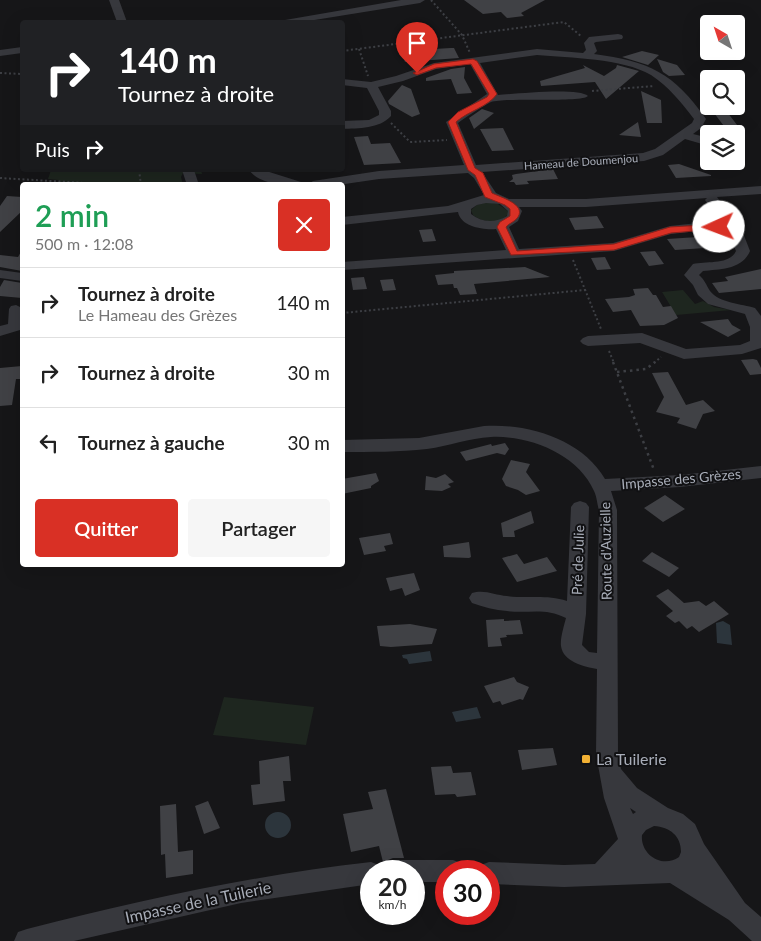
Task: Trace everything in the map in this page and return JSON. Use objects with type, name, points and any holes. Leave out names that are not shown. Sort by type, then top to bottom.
[{"type":"street","points":[[114,0],[121,20]]},
{"type":"street","points":[[299,20],[420,0]]},
{"type":"street","points":[[585,57],[592,51],[589,42],[593,39],[618,37]]},
{"type":"street","points":[[0,52],[20,50]]},
{"type":"street","name":"Hameau de Doumenjou","points":[[333,182],[379,175],[644,157],[659,152],[697,125],[700,119],[670,85],[653,72],[638,66],[585,57],[537,52],[434,66],[400,79],[371,85],[345,82]]},
{"type":"street","points":[[473,61],[493,94],[490,99]]},
{"type":"street","points":[[345,125],[368,124],[380,120],[384,116],[385,111],[371,85]]},
{"type":"street","points":[[582,96],[560,95],[490,99],[461,114],[452,122],[472,170],[479,173],[488,195],[512,209],[522,211],[567,203],[761,190]]},
{"type":"street","points":[[684,135],[700,139]]},
{"type":"street","points":[[469,208],[477,197],[468,174],[472,170]]},
{"type":"street","points":[[258,172],[286,182]]},
{"type":"street","points":[[345,221],[469,208],[495,199]]},
{"type":"street","points":[[588,341],[642,338],[684,354],[742,349],[757,344],[760,335],[754,316],[750,311],[713,300],[703,292],[700,283],[691,275],[698,267],[732,263],[740,258],[743,251],[736,233],[712,200]]},
{"type":"street","points":[[469,208],[485,224],[508,254]]},
{"type":"street","points":[[485,224],[503,223],[513,218],[512,209]]},
{"type":"street","points":[[503,223],[502,227],[508,254]]},
{"type":"street","points":[[345,266],[625,245],[670,230],[708,226],[732,230]]},
{"type":"street","points":[[0,274],[20,277]]},
{"type":"street","points":[[0,331],[15,327],[16,309]]},
{"type":"street","name":"Route d'Auzielle","points":[[345,446],[416,444],[486,432],[520,433],[543,440],[566,451],[587,466],[602,485],[607,497],[609,529],[606,754],[616,798],[629,839],[636,858],[649,869],[665,872],[738,912]]},
{"type":"street","name":"Impasse des Grèzes","points":[[602,485],[659,482],[761,472]]},
{"type":"street","name":"Pré de Julie","points":[[580,507],[576,614],[572,647],[583,659],[606,662]]},
{"type":"street","name":"Pré de Julie","points":[[480,598],[508,604],[543,603],[559,606],[576,614]]},
{"type":"street","name":"Route d'Auzielle","points":[[612,775],[629,795],[661,816],[682,825],[688,832],[694,849],[738,912],[761,933]]},
{"type":"street","points":[[601,874],[629,839],[632,828],[644,818],[661,816]]},
{"type":"street","points":[[500,873],[564,876],[665,872],[688,864],[694,849]]},
{"type":"street","name":"Impasse de la Tuilerie","points":[[27,941],[196,900],[282,884],[360,874]]},
{"type":"path","points":[[431,0],[462,35],[473,61]]},
{"type":"path","points":[[345,51],[564,22],[589,42]]},
{"type":"path","points":[[359,49],[371,85]]},
{"type":"path","points":[[0,74],[20,74]]},
{"type":"path","points":[[582,96],[592,91],[670,85]]},
{"type":"path","points":[[384,116],[410,142],[459,140]]},
{"type":"path","points":[[0,178],[68,182]]},
{"type":"path","points":[[568,250],[605,340],[659,482]]},
{"type":"path","points":[[345,313],[585,290]]},
{"type":"path","points":[[617,372],[646,369],[670,349]]},
{"type":"shaded area","points":[[50,172],[202,172],[202,174],[183,173],[181,177],[182,182],[58,182],[59,180],[48,179]]},
{"type":"shaded area","points":[[487,202],[498,204],[508,211],[508,214],[501,220],[496,221],[482,220],[473,215],[471,210],[477,205]]},
{"type":"shaded area","points":[[683,290],[695,304],[703,301],[714,307],[731,310],[676,315],[662,292]]},
{"type":"shaded area","points":[[723,621],[730,625],[732,645],[717,643],[716,623]]},
{"type":"shaded area","points":[[430,651],[432,661],[409,664],[402,655]]},
{"type":"shaded area","points":[[224,697],[314,707],[306,745],[213,735]]},
{"type":"shaded area","points":[[477,707],[481,718],[456,722],[452,712]]},
{"type":"shaded area","points":[[278,812],[287,816],[291,825],[287,834],[278,838],[269,834],[265,825],[269,816]]},
{"type":"building","points":[[464,0],[545,0],[521,13],[524,16],[507,18],[501,12],[483,14]]},
{"type":"building","points":[[454,48],[459,58],[405,62],[401,51]]},
{"type":"building","points":[[642,51],[659,55],[648,65],[622,57]]},
{"type":"building","points":[[657,59],[677,65],[685,75],[669,76],[663,72]]},
{"type":"building","points":[[583,65],[604,76],[616,68],[617,65],[639,71],[606,99],[595,82],[541,86],[540,81],[585,68]]},
{"type":"building","points":[[465,67],[464,78],[472,93],[457,94],[451,79],[426,81],[426,78],[451,69]]},
{"type":"building","points":[[402,85],[411,89],[420,114],[412,117],[389,104],[388,101]]},
{"type":"building","points":[[641,91],[661,100],[662,123],[647,123]]},
{"type":"building","points":[[482,109],[494,113],[474,129],[469,118]]},
{"type":"building","points":[[716,115],[729,115],[737,125],[723,125]]},
{"type":"building","points":[[638,122],[641,137],[619,135]]},
{"type":"building","points":[[503,128],[514,150],[492,151],[480,129]]},
{"type":"building","points":[[368,136],[371,144],[390,143],[401,163],[364,165],[354,137]]},
{"type":"building","points":[[679,164],[711,176],[676,178],[668,165]]},
{"type":"building","points":[[553,169],[558,179],[527,181],[529,184],[516,185],[514,182],[509,182],[513,179],[512,175]]},
{"type":"building","points":[[7,196],[20,197],[20,213],[0,232],[0,206]]},
{"type":"building","points":[[597,216],[604,228],[575,230],[569,218]]},
{"type":"building","points":[[432,229],[436,241],[423,242],[419,230]]},
{"type":"building","points":[[698,237],[705,248],[675,250],[667,239]]},
{"type":"building","points":[[655,251],[664,264],[649,266],[640,252]]},
{"type":"building","points":[[20,254],[20,271],[0,267],[0,255],[18,257]]},
{"type":"building","points":[[605,257],[611,269],[597,270],[591,258]]},
{"type":"building","points":[[525,267],[550,277],[474,284],[477,294],[460,295],[453,284],[438,285],[435,275],[454,273],[454,271]]},
{"type":"building","points":[[761,269],[761,289],[719,293],[712,283],[728,281],[725,277]]},
{"type":"building","points":[[364,277],[367,289],[353,290],[351,278]]},
{"type":"building","points":[[393,279],[396,290],[383,291],[380,280]]},
{"type":"building","points":[[4,280],[20,283],[20,298],[0,296],[0,287]]},
{"type":"building","points":[[648,288],[653,295],[656,295],[663,307],[671,306],[678,318],[664,325],[640,326],[631,310],[613,312],[605,299],[629,297],[635,295],[633,289]]},
{"type":"building","points":[[728,319],[732,325],[741,330],[728,337],[700,322]]},
{"type":"building","points":[[741,360],[757,360],[761,368],[761,374],[750,375]]},
{"type":"building","points":[[20,366],[20,379],[16,379],[12,405],[0,406],[0,368]]},
{"type":"building","points":[[668,372],[686,405],[703,400],[715,411],[703,414],[696,429],[677,423],[680,418],[656,412],[664,397],[652,373]]},
{"type":"building","points":[[505,443],[509,449],[505,455],[497,453],[466,461],[460,452],[491,444],[492,446]]},
{"type":"building","points":[[511,460],[530,464],[526,472],[540,491],[526,495],[506,486],[502,479]]},
{"type":"building","points":[[376,473],[379,481],[371,486],[371,488],[345,493],[345,478]]},
{"type":"building","points":[[445,474],[454,482],[448,484],[451,487],[442,491],[425,490],[426,476],[436,478]]},
{"type":"building","points":[[665,495],[685,509],[663,522],[644,508]]},
{"type":"building","points":[[531,511],[534,523],[514,531],[515,537],[503,537],[501,523]]},
{"type":"building","points":[[390,533],[393,544],[384,546],[386,551],[364,555],[359,538]]},
{"type":"building","points":[[469,542],[471,557],[444,557],[443,546]]},
{"type":"building","points":[[652,552],[679,568],[669,577],[642,561]]},
{"type":"building","points":[[517,554],[524,564],[547,557],[557,571],[517,582],[502,558]]},
{"type":"building","points":[[414,573],[420,590],[405,596],[402,588],[390,591],[386,578]]},
{"type":"building","points":[[668,589],[684,603],[699,601],[706,606],[714,601],[729,614],[699,632],[692,626],[687,629],[679,621],[675,623],[666,616],[673,611],[656,596]]},
{"type":"building","points":[[504,619],[504,621],[520,620],[523,634],[506,635],[507,637],[500,638],[502,646],[488,647],[486,620]]},
{"type":"building","points":[[410,624],[437,629],[432,644],[380,646],[377,626]]},
{"type":"building","points":[[514,677],[517,682],[529,687],[523,700],[520,699],[502,705],[500,701],[493,703],[484,686]]},
{"type":"building","points":[[553,748],[557,765],[522,770],[518,750]]},
{"type":"building","points":[[289,756],[291,781],[283,781],[285,801],[253,805],[251,785],[260,784],[259,761]]},
{"type":"building","points":[[451,766],[453,773],[471,772],[476,795],[457,797],[455,794],[435,795],[431,767]]},
{"type":"building","points":[[386,789],[404,858],[382,860],[379,846],[351,852],[343,814],[373,809],[368,792]]},
{"type":"building","points":[[208,801],[220,828],[204,834],[195,806]]},
{"type":"building","points":[[176,804],[178,852],[193,850],[193,874],[166,878],[165,854],[161,855],[160,806]]},
{"type":"place","name":"La Tuilerie","points":[[586,759]]},
{"type":"route","points":[[417,73],[434,66],[473,61],[490,86],[493,94],[490,99],[461,114],[452,122],[472,170],[479,173],[488,195],[508,203],[514,208],[515,214],[513,218],[503,223],[502,227],[514,254],[614,247],[634,242],[659,232],[708,226],[719,227]]}]
